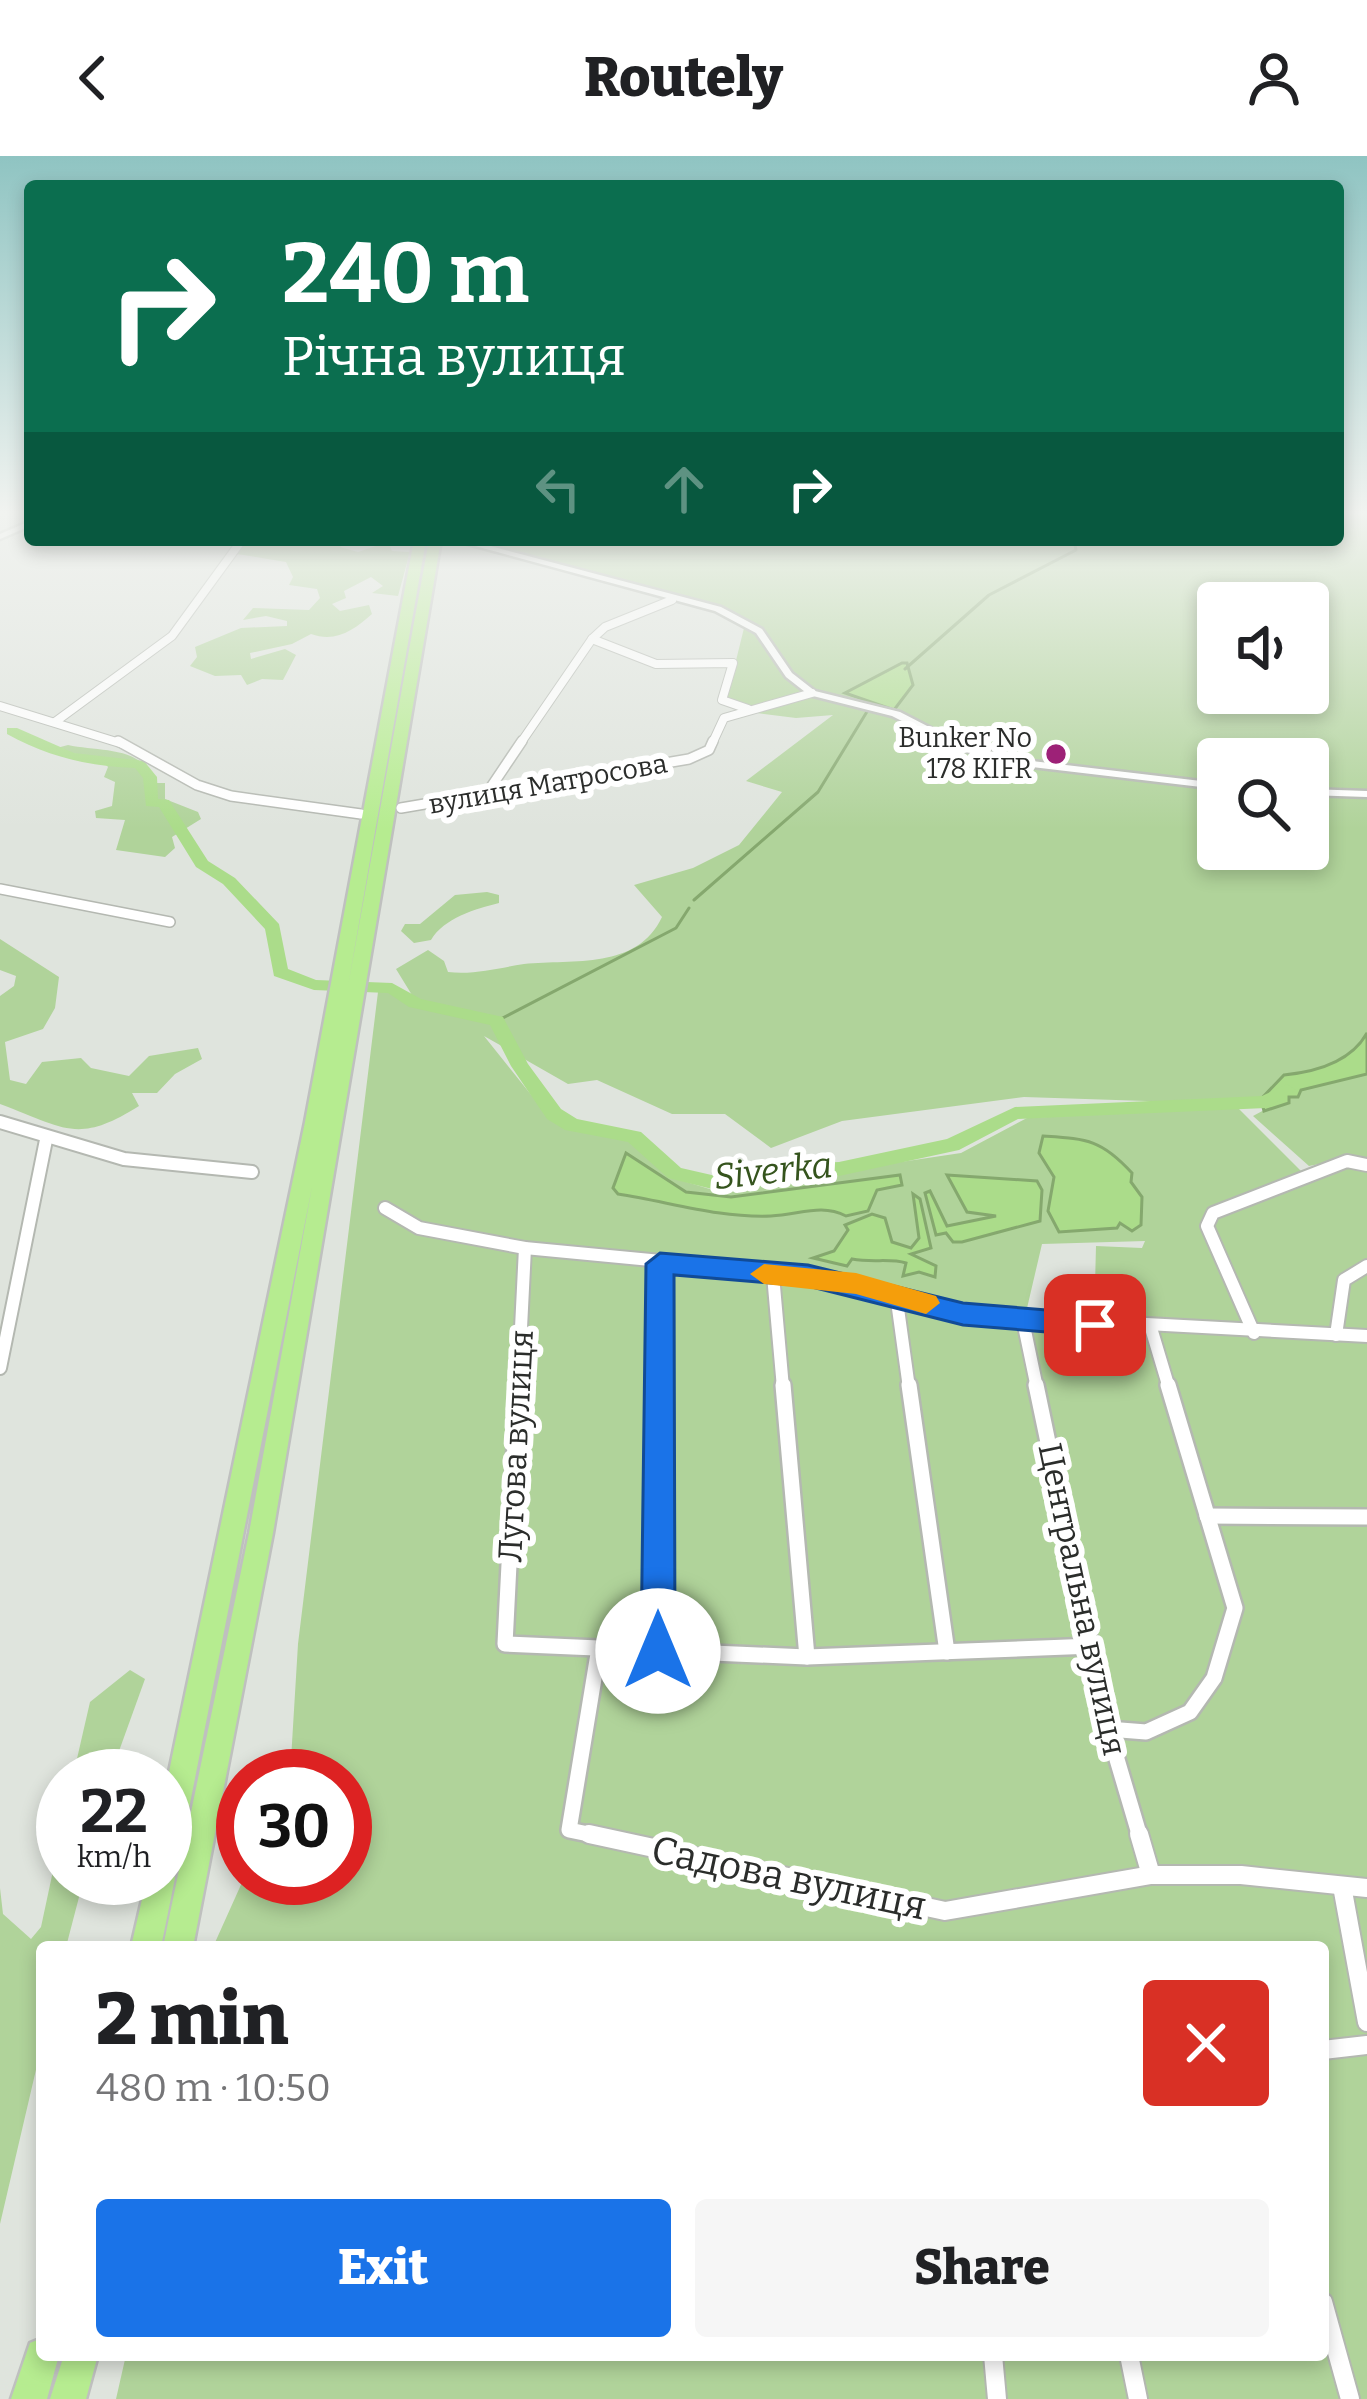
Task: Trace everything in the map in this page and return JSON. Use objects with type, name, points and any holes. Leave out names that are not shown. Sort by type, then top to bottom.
[{"type":"highway","points":[[380,811],[406,620]]},
{"type":"highway","points":[[408,620],[408,625],[420,630],[435,625],[433,620]]},
{"type":"highway","points":[[179,1941],[254,1576],[353,962],[420,630]]},
{"type":"highway","points":[[188,1749],[344,1014]]},
{"type":"highway","points":[[147,1941],[155,1905]]},
{"type":"highway","points":[[29,2399],[40,2361]]},
{"type":"highway","points":[[68,2399],[79,2361]]},
{"type":"street","points":[[56,722],[172,636],[184,620]]},
{"type":"street","points":[[487,794],[592,639],[623,620]]},
{"type":"street","points":[[739,620],[777,651],[789,675],[812,693],[896,714],[961,747],[1033,764],[1197,784]]},
{"type":"street","points":[[592,639],[616,643],[641,661],[670,667],[733,663],[722,700],[749,710],[786,704],[812,693]]},
{"type":"street","name":"вулиця Матросова","points":[[0,706],[114,739],[197,785],[231,796],[380,811],[689,759],[709,750],[724,718],[749,710]]},
{"type":"street","points":[[1329,793],[1367,794]]},
{"type":"street","points":[[0,889],[170,922]]},
{"type":"street","points":[[0,1122],[46,1140],[158,1168],[252,1172]]},
{"type":"street","points":[[0,1368],[46,1140]]},
{"type":"street","points":[[1254,1333],[1207,1226],[1213,1213],[1347,1161],[1367,1165]]},
{"type":"street","points":[[386,1208],[418,1228],[525,1248],[808,1275],[963,1314],[1151,1328],[1367,1336]]},
{"type":"street","name":"Лугова вулиця","points":[[525,1248],[505,1645],[599,1648]]},
{"type":"street","points":[[658,1651],[660,1264]]},
{"type":"street","points":[[1336,1335],[1345,1280],[1367,1266]]},
{"type":"street","points":[[773,1275],[807,1657]]},
{"type":"street","points":[[896,1294],[947,1652]]},
{"type":"street","name":"Центральна вулиця","points":[[1023,1321],[1108,1729],[1151,1875]]},
{"type":"street","points":[[1108,1729],[1146,1732],[1190,1712],[1214,1678],[1235,1609],[1151,1328]]},
{"type":"street","points":[[1207,1516],[1367,1517]]},
{"type":"street","points":[[599,1648],[807,1657],[1093,1646]]},
{"type":"street","name":"Садова вулиця","points":[[599,1648],[569,1830],[945,1911],[1151,1875],[1241,1875],[1367,1888]]},
{"type":"street","points":[[1342,1886],[1367,2023]]},
{"type":"street","points":[[1329,2049],[1367,2045]]},
{"type":"street","points":[[1329,2324],[1350,2399]]},
{"type":"street","points":[[994,2361],[998,2399]]},
{"type":"street","points":[[1130,2361],[1138,2399]]},
{"type":"shaded area","points":[[281,620],[365,620],[337,636],[311,634],[292,644],[250,653],[251,659],[285,649],[296,655],[283,680],[262,679],[247,685],[241,675],[215,676],[190,666],[197,657],[195,647],[241,628],[287,626]]},
{"type":"shaded area","points":[[741,620],[1197,620],[1197,714],[1329,714],[1329,620],[1367,620],[1367,1055],[1269,1105],[1024,1097],[842,1121],[771,1148],[725,1114],[672,1114],[597,1080],[568,1084],[484,1036],[544,1111],[568,1127],[628,1141],[673,1178],[713,1190],[961,1153],[1027,1118],[1238,1108],[1311,1181],[1354,1157],[1309,1166],[1253,1116],[1301,1090],[1367,1074],[1367,2399],[116,2399],[125,2361],[1329,2361],[1329,1941],[216,1941],[232,1905],[372,1905],[372,1749],[292,1749],[298,1644],[378,992],[392,988],[415,1000],[396,969],[428,950],[444,961],[448,972],[467,973],[602,958],[637,946],[662,917],[634,885],[693,868],[739,845],[782,792],[746,781],[833,715],[796,718],[757,713],[726,701],[745,624]],"holes":[[[1145,1241],[1142,1248],[1096,1246],[1094,1324],[1024,1321],[1042,1244]]]},
{"type":"shaded area","points":[[907,663],[913,685],[894,710],[845,693]]},
{"type":"shaded area","points":[[68,745],[131,756],[155,783],[165,783],[165,799],[198,812],[201,819],[172,837],[175,848],[165,857],[116,850],[125,820],[96,818],[95,811],[112,806],[115,782],[104,777],[108,767],[101,759],[53,749]]},
{"type":"shaded area","points":[[455,895],[499,895],[499,903],[452,920],[431,940],[414,943],[401,931],[405,924],[420,924]]},
{"type":"shaded area","points":[[0,939],[59,977],[55,1008],[43,1029],[5,1042],[10,1080],[26,1084],[42,1062],[81,1058],[91,1068],[129,1076],[149,1056],[198,1048],[202,1059],[175,1074],[157,1093],[132,1093],[139,1106],[100,1126],[71,1129],[0,1104],[0,996],[14,986],[16,976],[0,970]]},
{"type":"shaded area","points":[[1367,1033],[1367,1074],[1301,1090],[1298,1097],[1289,1097],[1289,1103],[1264,1111],[1261,1099],[1284,1075],[1331,1064],[1352,1051]]},
{"type":"shaded area","points":[[1043,1136],[1092,1143],[1121,1162],[1132,1173],[1131,1182],[1142,1197],[1141,1225],[1132,1231],[1120,1223],[1117,1228],[1059,1232],[1048,1211],[1054,1177],[1039,1153]]},
{"type":"shaded area","points":[[626,1153],[686,1192],[731,1197],[900,1175],[902,1185],[877,1190],[868,1211],[846,1216],[819,1210],[732,1215],[618,1194],[613,1188]]},
{"type":"shaded area","points":[[947,1175],[1037,1181],[1042,1190],[1040,1221],[962,1242],[953,1242],[946,1233],[936,1235],[925,1193],[930,1191],[947,1226],[996,1216],[967,1212]]},
{"type":"shaded area","points":[[913,1194],[920,1199],[931,1248],[911,1254],[936,1266],[935,1277],[919,1272],[903,1276],[906,1263],[900,1262],[852,1259],[847,1266],[813,1258],[834,1251],[848,1230],[845,1225],[872,1214],[885,1218],[892,1242],[911,1248],[919,1238]]},
{"type":"shaded area","points":[[130,1670],[145,1679],[120,1749],[79,1749],[90,1702]]},
{"type":"shaded area","points":[[0,1888],[3,1914],[31,1939],[41,1927],[46,1905],[77,1905],[68,1941],[36,1941],[36,2070],[0,2224]]},
{"type":"waterway","points":[[905,669],[961,620]]},
{"type":"waterway","points":[[694,900],[818,792],[868,710]]},
{"type":"waterway","name":"Siverka","points":[[12,731],[72,757],[139,764],[150,777],[151,803],[164,803],[202,864],[229,881],[273,928],[280,972],[314,985],[392,988],[415,1003],[497,1021],[520,1066],[554,1114],[572,1125],[634,1137],[675,1173],[716,1183],[758,1173],[839,1169],[952,1145],[1015,1113],[1266,1102],[1287,1090]]},
{"type":"waterway","points":[[497,1021],[676,928],[689,908]]},
{"type":"slow traffic","points":[[764,1274],[808,1275],[926,1303]]},
{"type":"place","name":"Bunker No 178 KIFR","points":[[1056,754]]},
{"type":"route","points":[[658,1651],[660,1264],[808,1275],[963,1314],[1095,1325]]}]
